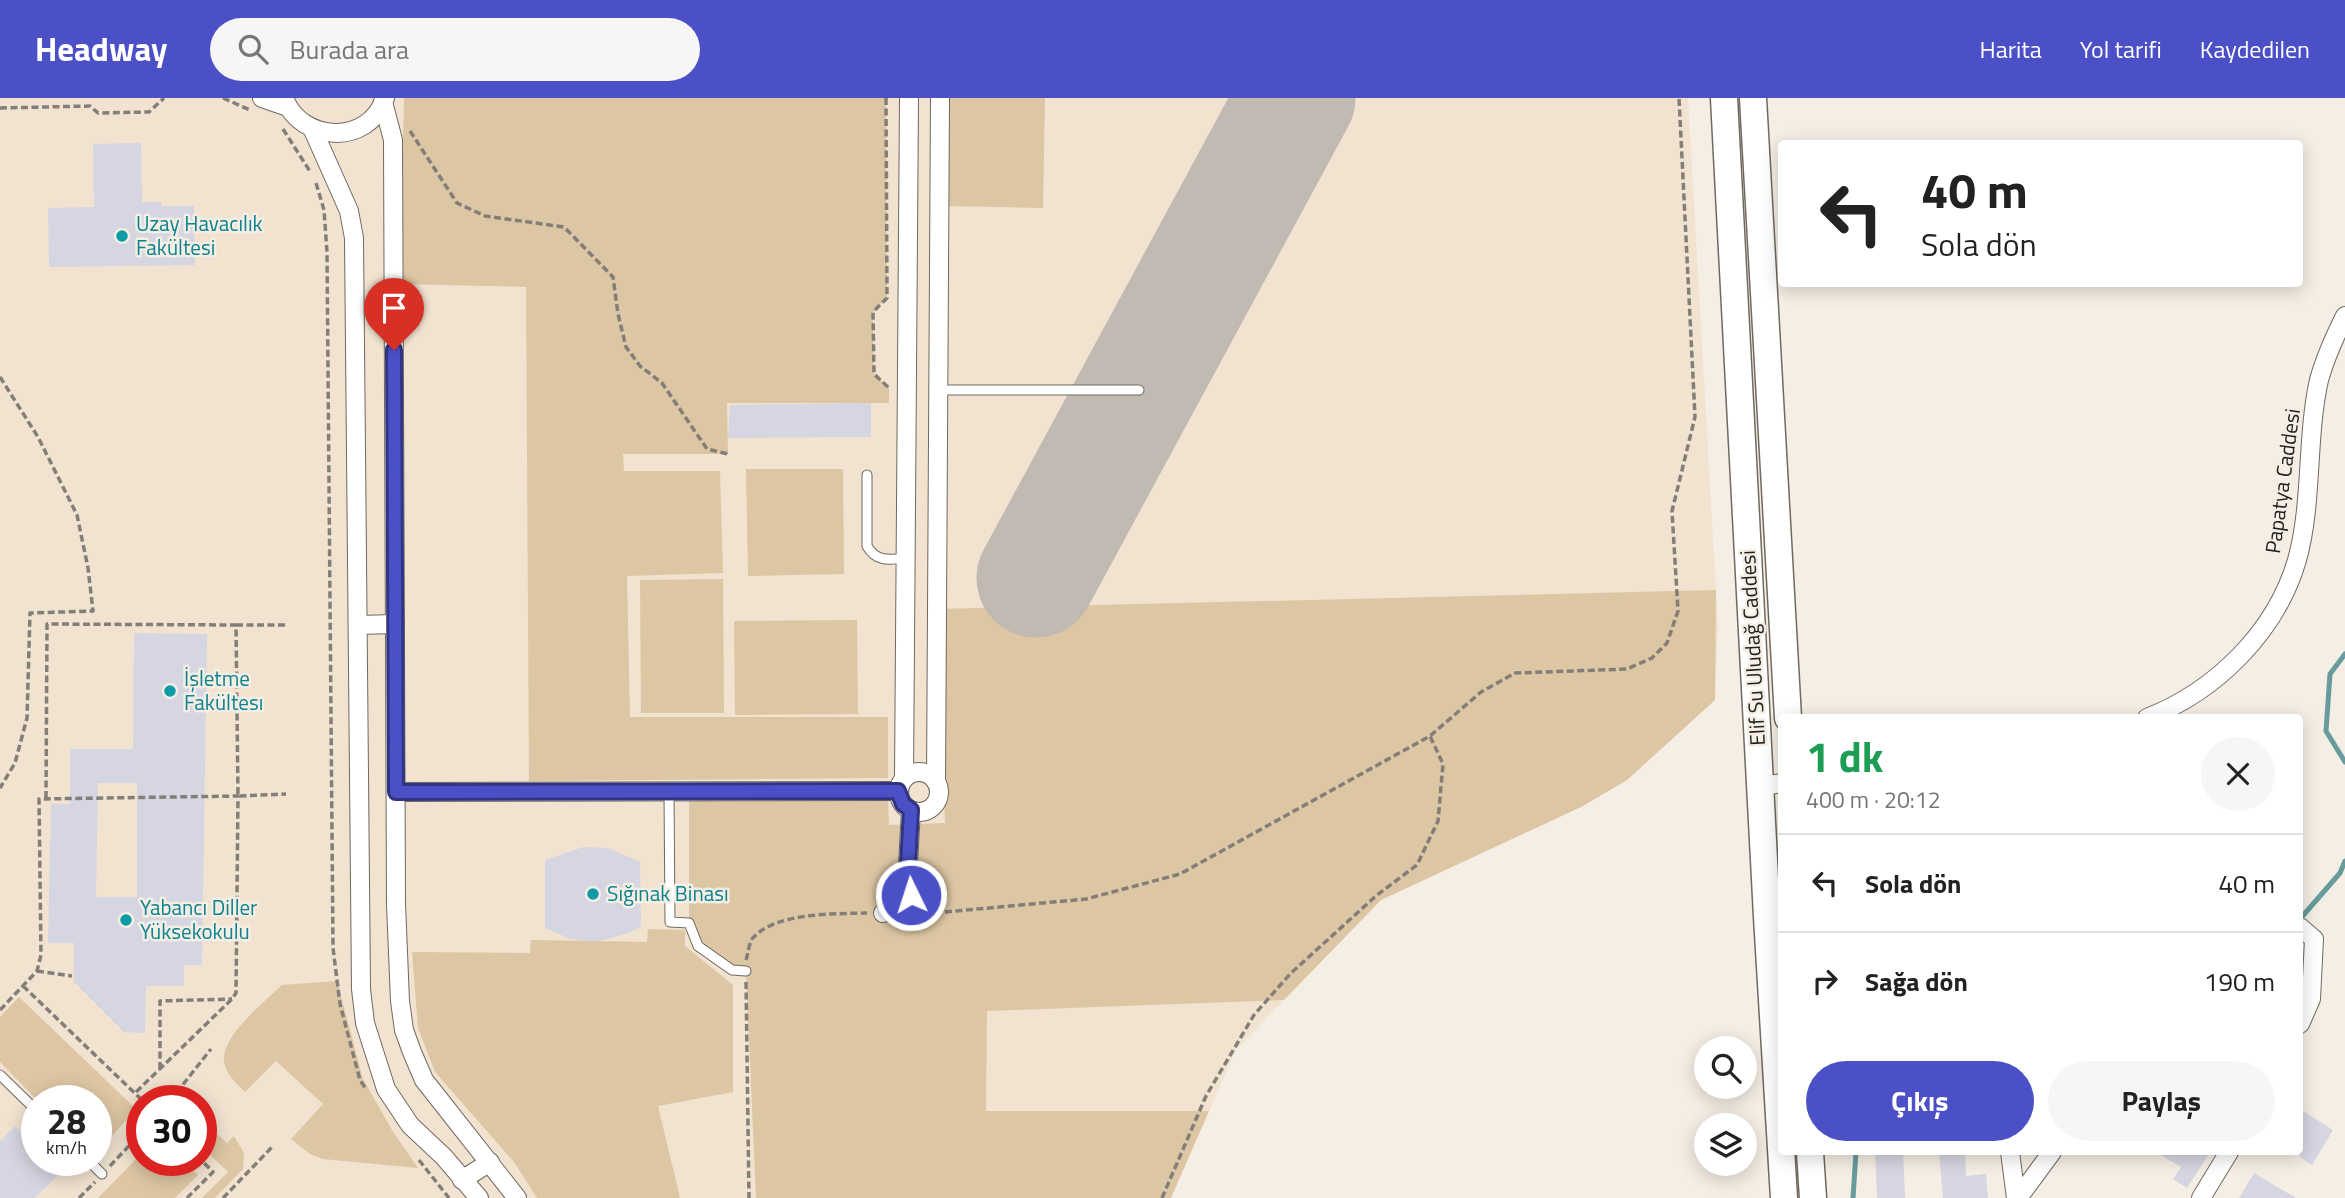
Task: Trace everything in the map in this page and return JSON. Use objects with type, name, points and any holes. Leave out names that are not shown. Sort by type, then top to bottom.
[{"type":"main road","name":"Elif Su Uludağ Caddesi","points":[[1724,98],[1771,785],[1767,917],[1778,1099]]},
{"type":"main road","name":"Elif Su Uludağ Caddesi","points":[[1753,98],[1788,714]]},
{"type":"main road","name":"Elif Su Uludağ Caddesi","points":[[1781,1155],[1784,1198]]},
{"type":"main road","points":[[1810,1155],[1813,1198]]},
{"type":"street","points":[[909,98],[901,785],[903,804],[911,810],[921,812],[933,806],[939,794],[936,782],[940,98]]},
{"type":"street","points":[[259,106],[284,109],[313,130],[329,134],[346,133],[361,127],[374,116],[384,100]]},
{"type":"street","points":[[384,100],[393,140],[398,965],[404,1030],[424,1080],[517,1198]]},
{"type":"street","points":[[313,130],[349,211],[354,238],[361,989],[365,1023],[386,1089],[410,1125],[444,1157],[479,1198]]},
{"type":"street","name":"Papatya Caddesi","points":[[2155,714],[2185,700],[2212,681],[2263,630],[2281,598],[2297,560],[2319,380],[2345,316]]},
{"type":"street","points":[[907,389],[938,390]]},
{"type":"street","points":[[905,558],[937,558]]},
{"type":"street","points":[[358,625],[395,624]]},
{"type":"street","points":[[901,785],[909,774],[921,772],[936,782]]},
{"type":"street","points":[[396,792],[668,792],[901,785]]},
{"type":"street","points":[[911,810],[907,883],[911,895],[926,912]]},
{"type":"street","points":[[883,913],[894,905],[907,883]]},
{"type":"street","points":[[2303,930],[2314,939],[2311,999],[2303,1017]]},
{"type":"street","points":[[2010,1155],[2017,1198]]},
{"type":"street","points":[[2017,1198],[2050,1155]]},
{"type":"street","points":[[2201,1198],[2227,1155]]},
{"type":"street","points":[[462,1180],[490,1162]]},
{"type":"lane","points":[[938,390],[1139,390]]},
{"type":"lane","points":[[867,475],[867,546],[873,555],[885,560],[905,558]]},
{"type":"lane","points":[[668,792],[670,922],[689,923],[698,946],[732,970],[746,971]]},
{"type":"lane","points":[[0,1075],[21,1095]]},
{"type":"path","points":[[0,108],[90,106],[97,113],[149,112],[164,98]]},
{"type":"path","points":[[223,98],[259,106]]},
{"type":"path","points":[[887,98],[887,298],[873,312],[874,374],[888,387],[888,395]]},
{"type":"path","points":[[926,912],[1086,899],[1180,874],[1430,736],[1481,692],[1514,673],[1627,669],[1652,658],[1667,643],[1678,611],[1672,511],[1695,417],[1679,98]]},
{"type":"path","points":[[284,109],[314,176],[324,210],[327,264],[333,948],[340,1004],[360,1080],[367,1090]]},
{"type":"path","points":[[389,125],[408,128],[457,203],[485,216],[564,227],[613,277],[626,347],[640,366],[662,383],[707,449],[728,454]]},
{"type":"path","points":[[0,377],[38,437],[78,515],[93,611],[30,613],[26,718],[15,763],[0,788]]},
{"type":"path","points":[[46,798],[47,624],[286,625]]},
{"type":"path","points":[[143,1085],[236,993],[236,625]]},
{"type":"path","points":[[1162,1198],[1206,1096],[1254,1015],[1290,974],[1377,895],[1417,865],[1438,821],[1443,764],[1430,736]]},
{"type":"path","points":[[0,1010],[37,971],[41,955],[39,799],[286,794]]},
{"type":"path","points":[[749,1198],[746,961],[752,940],[775,923],[824,914],[883,913]]},
{"type":"path","points":[[37,971],[72,976]]},
{"type":"path","points":[[23,986],[127,1085]]},
{"type":"path","points":[[160,1069],[160,1001],[232,999]]},
{"type":"path","points":[[183,1085],[211,1049]]},
{"type":"path","points":[[223,1198],[274,1145]]},
{"type":"path","points":[[413,1151],[449,1198]]},
{"type":"path","points":[[187,1198],[208,1176]]},
{"type":"shaded area","points":[[0,98],[1688,98],[1718,626],[1715,700],[1627,780],[1581,807],[1381,900],[1236,1050],[1171,1198],[0,1198]]},
{"type":"shaded area","points":[[404,98],[886,98],[887,298],[873,312],[874,374],[889,387],[889,403],[727,403],[728,454],[623,454],[624,471],[720,471],[723,573],[627,576],[630,717],[888,717],[888,778],[529,781],[526,287],[400,284]]},
{"type":"shaded area","points":[[947,98],[1045,98],[1043,208],[946,206]]},
{"type":"shaded area","points":[[746,469],[843,469],[844,574],[748,576]]},
{"type":"shaded area","points":[[723,579],[724,713],[641,713],[640,580]]},
{"type":"shaded area","points":[[1716,590],[1715,700],[1627,780],[1581,807],[1381,900],[1284,1000],[987,1011],[986,1111],[1209,1111],[1171,1198],[756,1198],[746,972],[731,966],[706,948],[689,923],[689,799],[888,801],[889,825],[945,823],[937,609]]},
{"type":"shaded area","points":[[857,620],[858,714],[735,715],[734,621]]},
{"type":"shaded area","points":[[648,929],[685,930],[685,946],[733,985],[733,1092],[658,1106],[680,1198],[537,1198],[514,1162],[435,1072],[418,1028],[412,952],[530,953],[531,940],[647,942]]},
{"type":"shaded area","points":[[337,981],[363,1079],[392,1130],[418,1168],[323,1159],[310,1154],[291,1139],[323,1104],[276,1061],[245,1092],[226,1070],[224,1055],[235,1033],[282,985]]},
{"type":"shaded area","points":[[19,997],[111,1085],[22,1085],[0,1062],[0,1017]]},
{"type":"shaded area","points":[[112,1086],[126,1099],[126,1120],[112,1136]]},
{"type":"shaded area","points":[[217,1134],[227,1143],[234,1136],[244,1153],[243,1169],[215,1198],[202,1198],[228,1172],[217,1161]]},
{"type":"shaded area","points":[[126,1169],[126,1176],[197,1176],[175,1198],[98,1198]]},
{"type":"building","name":"Uzay Havacılık Fakültesi","points":[[141,143],[142,202],[161,202],[161,206],[194,206],[195,265],[49,267],[48,208],[94,207],[93,144]]},
{"type":"building","points":[[871,403],[871,437],[728,438],[730,405]]},
{"type":"building","name":"Yabancı Diller Yüksekokulu","points":[[134,633],[207,634],[202,965],[184,965],[184,986],[146,986],[145,1033],[124,1032],[74,982],[74,943],[48,943],[51,804],[70,804],[70,749],[133,749]],"holes":[[[98,783],[137,783],[137,897],[96,897]]]},
{"type":"building","name":"Sığınak Binası","points":[[583,847],[608,848],[640,862],[641,926],[631,932],[601,941],[568,938],[545,928],[545,860]]},
{"type":"building","points":[[2303,1111],[2333,1130],[2312,1165],[2300,1157],[2303,1155]]},
{"type":"building","points":[[15,1126],[21,1132],[21,1176],[57,1176],[35,1198],[0,1198],[0,1141]]},
{"type":"building","points":[[1875,1155],[1903,1155],[1905,1198],[1877,1198]]},
{"type":"building","points":[[1939,1155],[1965,1155],[1966,1176],[1986,1174],[1988,1198],[1943,1198]]},
{"type":"building","points":[[2161,1155],[2208,1155],[2187,1188],[2173,1179],[2181,1167]]},
{"type":"building","points":[[2254,1173],[2296,1198],[2239,1198]]},
{"type":"waterway","points":[[2345,654],[2330,674],[2326,731],[2345,762]]},
{"type":"waterway","points":[[2303,916],[2340,873],[2345,861]]},
{"type":"waterway","points":[[1853,1198],[1856,1155]]},
{"type":"runway","points":[[1036,578],[1296,98]]},
{"type":"place","name":"Uzay Havacılık Fakültesi","points":[[122,236]]},
{"type":"place","name":"İşletme Fakültesı","points":[[170,691]]},
{"type":"place","name":"Sığınak Binası","points":[[593,894]]},
{"type":"place","name":"Yabancı Diller Yüksekokulu","points":[[126,920]]},
{"type":"route","points":[[394,350],[396,792],[898,791],[903,804],[911,810],[907,883],[911,895]]}]
